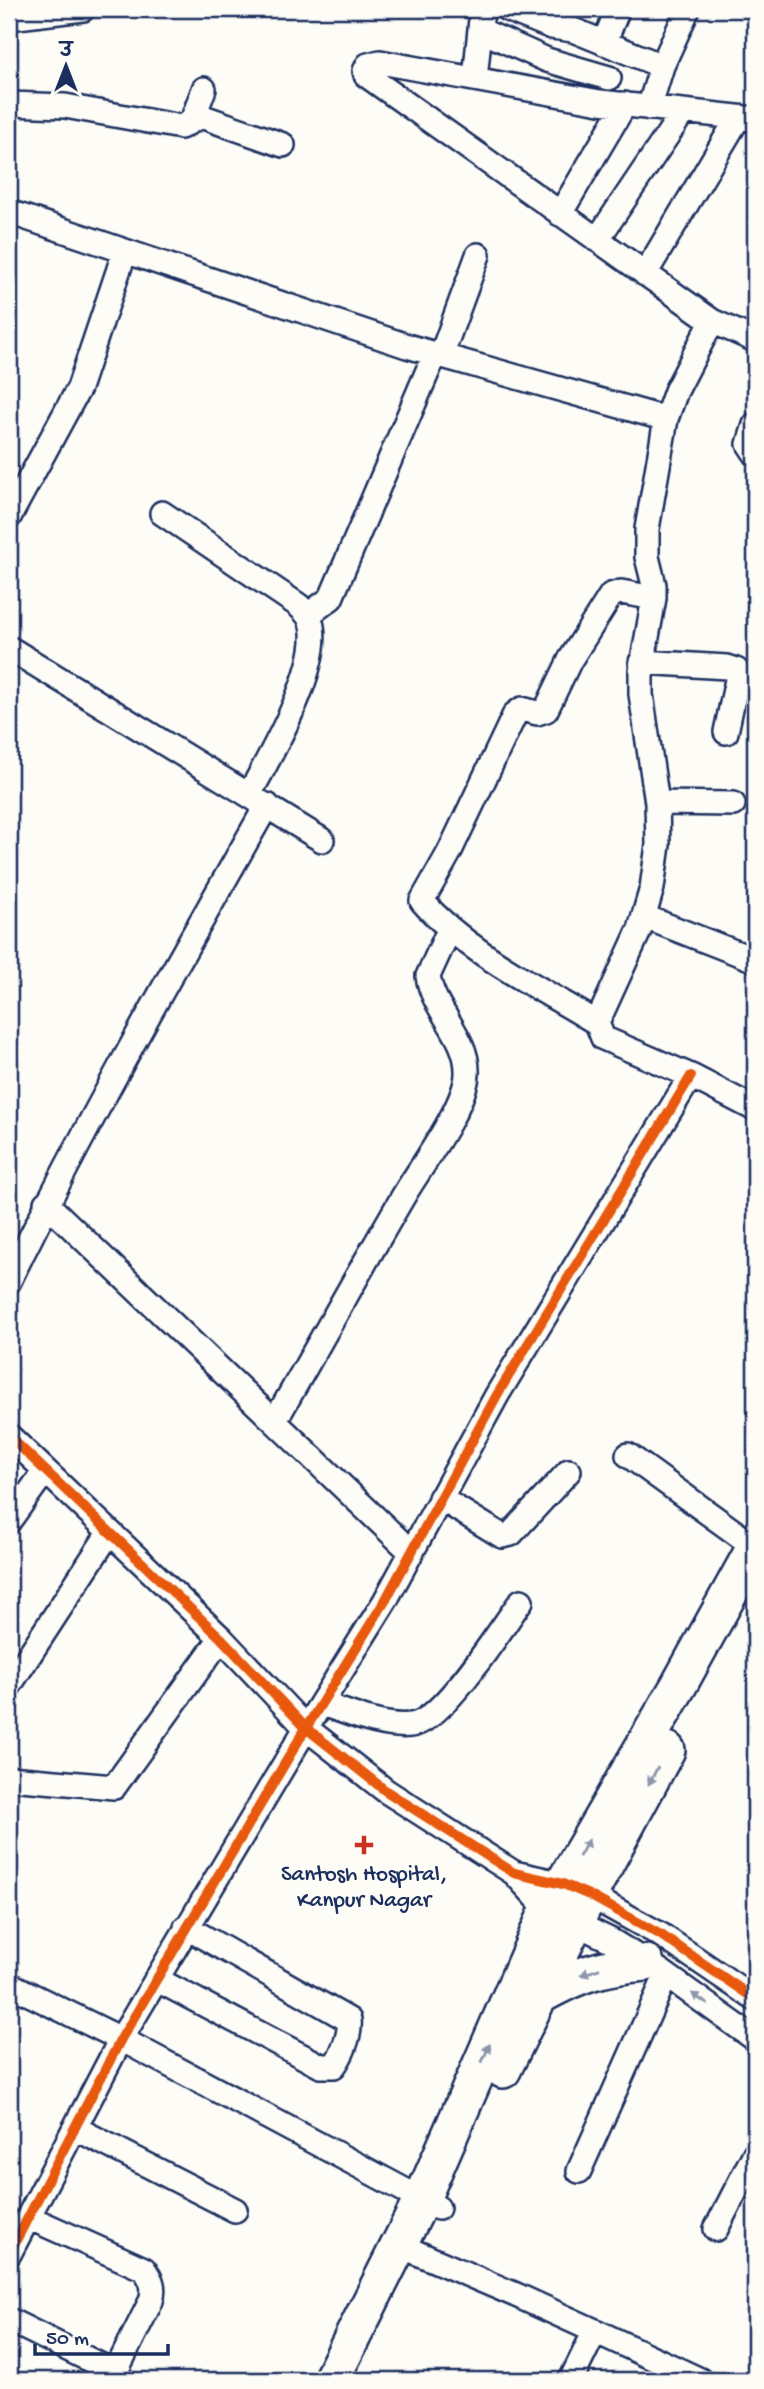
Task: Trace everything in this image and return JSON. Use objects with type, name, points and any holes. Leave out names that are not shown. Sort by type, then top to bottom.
[{"type":"highway","points":[[351,2380],[415,2252],[430,2203],[569,1903],[679,1685],[755,1547]]},
{"type":"highway","points":[[331,2380],[430,2203],[538,1997],[569,1903],[755,1586]]},
{"type":"highway","points":[[538,1997],[569,1980],[601,1968],[656,1969]]},
{"type":"street","points":[[9,18],[83,9]]},
{"type":"street","points":[[507,9],[552,27],[573,30],[662,66]]},
{"type":"street","points":[[600,102],[609,78],[618,9]]},
{"type":"street","points":[[649,108],[662,66],[688,9]]},
{"type":"street","points":[[475,79],[481,19],[547,60],[609,78]]},
{"type":"street","points":[[645,274],[746,119],[600,102],[380,62],[368,65],[366,75],[560,214],[645,274],[712,321],[755,340]]},
{"type":"street","points":[[9,104],[65,106],[181,127],[192,121],[204,89]]},
{"type":"street","points":[[560,214],[625,104]]},
{"type":"street","points":[[597,240],[683,112]]},
{"type":"street","points":[[195,114],[283,145]]},
{"type":"street","points":[[9,212],[438,355],[666,419]]},
{"type":"street","points":[[9,517],[79,388],[125,251]]},
{"type":"street","points":[[308,615],[331,598],[438,355],[478,255]]},
{"type":"street","points":[[712,321],[676,391],[666,419],[646,544],[654,598],[641,662],[641,694],[657,803],[658,845],[652,888],[645,917],[597,1023],[603,1038],[691,1076],[755,1109]]},
{"type":"street","points":[[755,425],[749,443],[755,453]]},
{"type":"street","points":[[9,1281],[46,1203],[169,977],[258,800],[299,697],[313,634],[308,615],[289,599],[162,513]]},
{"type":"street","points":[[597,1023],[463,940],[449,930],[422,901],[449,853],[515,714],[522,709],[537,713],[546,710],[570,660],[611,595],[621,592],[654,598]]},
{"type":"street","points":[[9,649],[322,840]]},
{"type":"street","points":[[641,662],[727,667],[736,670],[737,680],[726,732]]},
{"type":"street","points":[[657,803],[733,804]]},
{"type":"street","points":[[645,917],[755,960]]},
{"type":"street","points":[[275,1421],[461,1102],[467,1075],[465,1054],[433,994],[428,976],[449,930]]},
{"type":"street","points":[[9,2254],[121,2039],[186,1927],[385,1601],[498,1395],[691,1076]]},
{"type":"street","points":[[46,1203],[411,1552]]},
{"type":"street","points":[[9,1436],[221,1638],[306,1728],[386,1791],[514,1873],[569,1903],[755,2039]]},
{"type":"street","points":[[628,1455],[755,1547]]},
{"type":"street","points":[[9,1521],[45,1471]]},
{"type":"street","points":[[440,1498],[502,1536],[511,1534],[569,1471]]},
{"type":"street","points":[[9,1686],[108,1533]]},
{"type":"street","points":[[322,1704],[387,1724],[414,1725],[448,1701],[521,1601]]},
{"type":"street","points":[[9,1778],[114,1787],[221,1638]]},
{"type":"street","points":[[569,1903],[661,1935],[755,1998]]},
{"type":"street","points":[[156,1979],[321,2066],[334,2066],[339,2059],[350,2027],[349,2020],[186,1927]]},
{"type":"street","points":[[579,2171],[656,1969]]},
{"type":"street","points":[[9,1984],[121,2039],[430,2203]]},
{"type":"street","points":[[75,2127],[235,2210]]},
{"type":"street","points":[[716,2229],[752,2169]]},
{"type":"street","points":[[9,2320],[106,2368],[119,2365],[154,2291],[151,2278],[144,2269],[28,2217]]},
{"type":"street","points":[[415,2252],[516,2295],[700,2380]]},
{"type":"street","points":[[571,2380],[595,2331]]},
{"type":"cycle path","points":[[9,2254],[121,2039],[306,1728],[385,1601],[497,1395],[691,1076]]},
{"type":"cycle path","points":[[9,1436],[221,1638],[306,1728],[386,1791],[514,1873],[563,1884],[589,1895],[661,1935],[755,1999]]},
{"type":"place","name":"Santosh Hospital, Kanpur Nagar","points":[[364,1845]]}]
